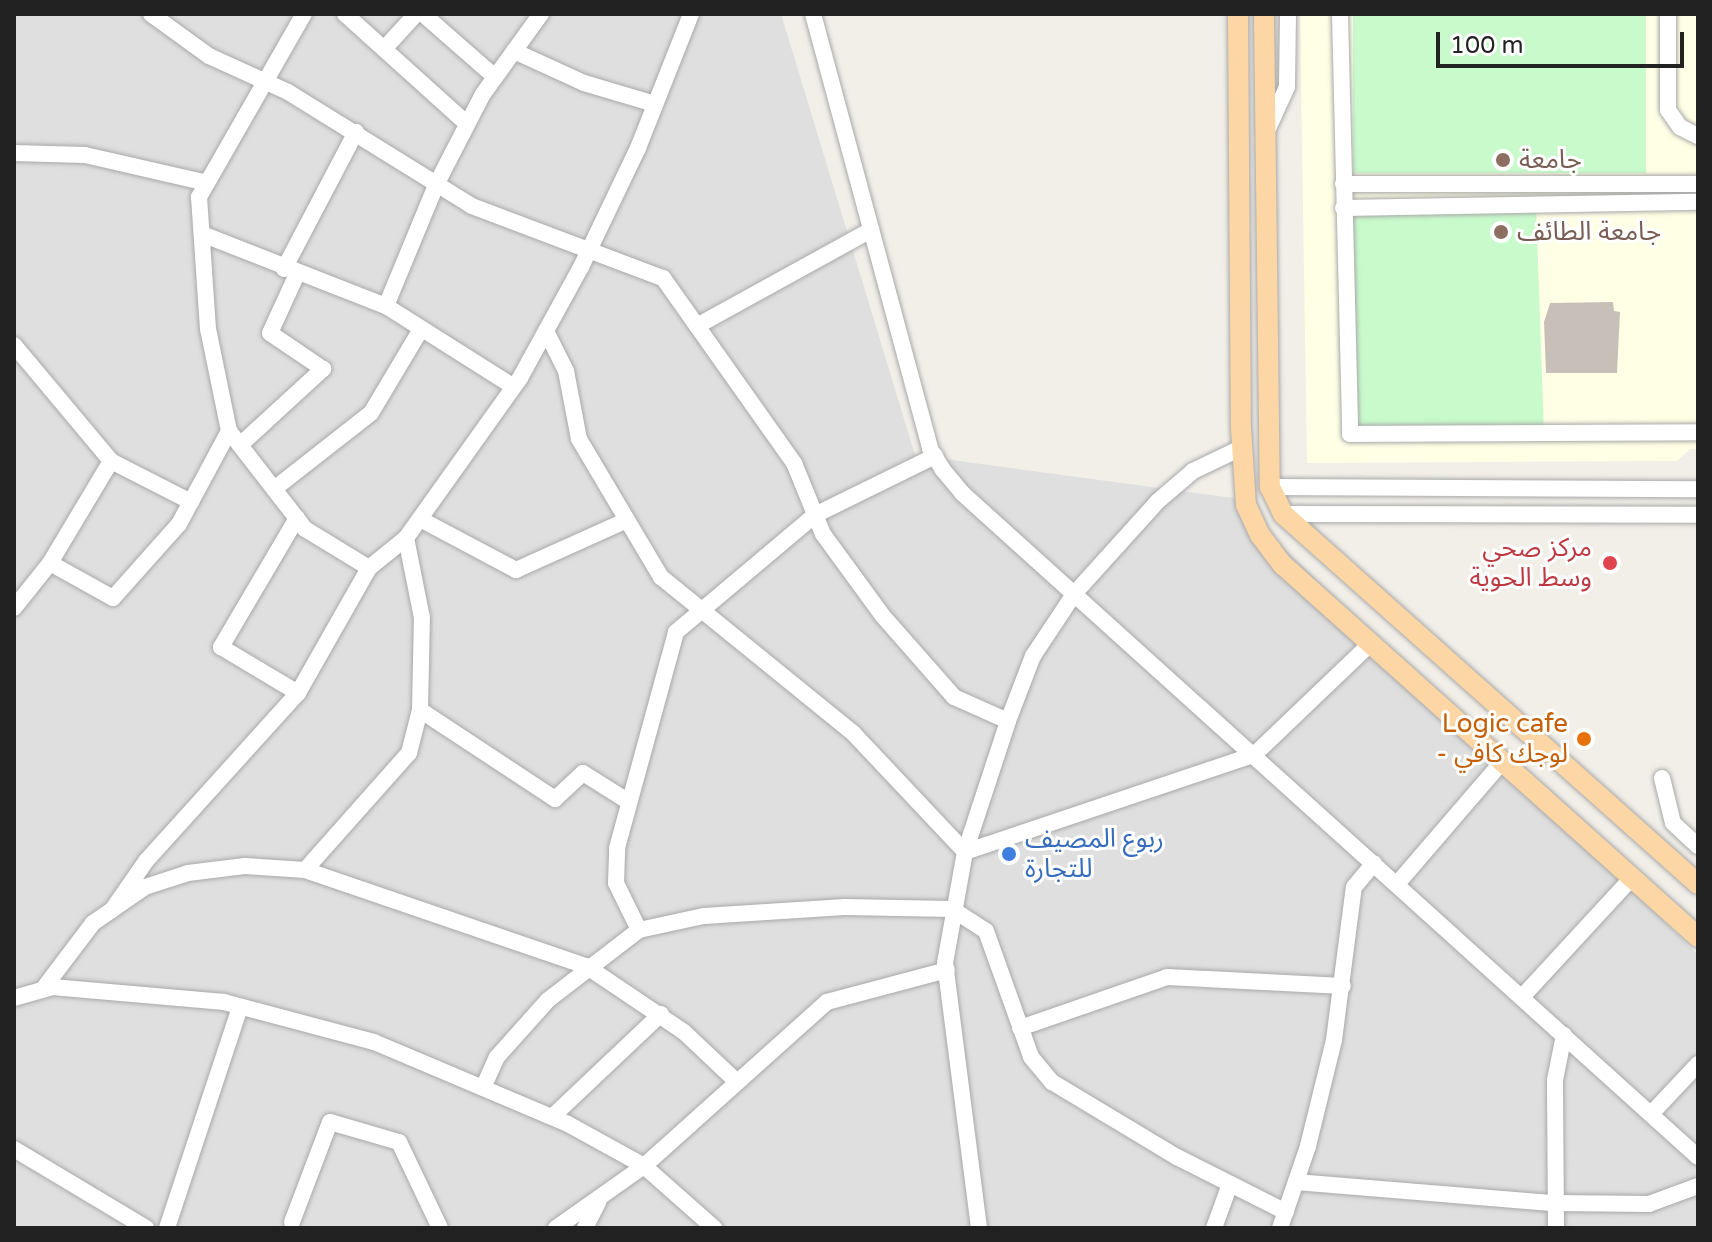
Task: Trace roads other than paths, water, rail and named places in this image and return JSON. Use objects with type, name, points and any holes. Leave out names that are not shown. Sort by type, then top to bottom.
[{"type":"main road","points":[[1238,14],[1243,447],[1246,505],[1260,535],[1283,565],[1698,937]]},
{"type":"main road","points":[[1264,14],[1270,487],[1283,514],[1698,884]]},
{"type":"street","points":[[151,14],[209,56],[263,81],[356,132],[472,206],[663,278],[794,463],[823,534],[882,615],[954,697],[1008,721]]},
{"type":"street","points":[[304,14],[199,197],[208,329],[235,438],[305,529],[369,568]]},
{"type":"street","points":[[345,14],[467,124]]},
{"type":"street","points":[[384,49],[416,14]]},
{"type":"street","points":[[423,14],[495,77]]},
{"type":"street","points":[[386,306],[437,183],[467,124],[495,77],[541,14]]},
{"type":"street","points":[[112,910],[146,861],[298,693],[369,568],[406,538],[514,387],[589,251],[655,104],[691,14]]},
{"type":"street","points":[[813,14],[935,456],[962,493],[1698,1157]]},
{"type":"street","points":[[1266,135],[1287,87],[1288,14]]},
{"type":"street","points":[[1340,14],[1350,434],[1698,432]]},
{"type":"street","points":[[1668,14],[1668,110],[1680,127],[1698,136]]},
{"type":"street","points":[[514,51],[584,83],[655,104]]},
{"type":"street","points":[[50,563],[113,598],[179,524],[235,438],[323,369],[270,333],[290,271],[356,132]]},
{"type":"street","points":[[14,153],[85,155],[207,183]]},
{"type":"street","points":[[1343,184],[1698,184]]},
{"type":"street","points":[[1343,208],[1698,202]]},
{"type":"street","points":[[697,326],[871,230]]},
{"type":"street","points":[[202,234],[386,306],[514,387]]},
{"type":"street","points":[[274,489],[371,413],[421,329]]},
{"type":"street","points":[[546,331],[566,371],[579,439],[661,577],[853,733],[965,852]]},
{"type":"street","points":[[14,345],[111,461],[191,502]]},
{"type":"street","points":[[979,1228],[947,970],[952,909],[965,852],[1008,721],[1033,656],[1074,594],[1158,501],[1193,471],[1243,447]]},
{"type":"street","points":[[639,930],[616,883],[617,848],[676,632],[700,608],[815,515],[935,456]]},
{"type":"street","points":[[14,608],[50,563],[111,461]]},
{"type":"street","points":[[1270,487],[1698,489]]},
{"type":"street","points":[[1283,514],[1698,515]]},
{"type":"street","points":[[297,518],[221,647],[298,693]]},
{"type":"street","points":[[420,519],[516,570],[625,521]]},
{"type":"street","points":[[305,870],[409,753],[420,710],[422,618],[406,538]]},
{"type":"street","points":[[965,852],[1254,755],[1371,643]]},
{"type":"street","points":[[420,710],[555,799],[583,773],[629,802]]},
{"type":"street","points":[[1397,884],[1502,762]]},
{"type":"street","points":[[1662,778],[1673,823],[1698,846]]},
{"type":"street","points":[[483,1088],[497,1057],[586,966],[639,930],[704,916],[845,907],[952,909],[986,931],[1031,1057],[1052,1082],[1230,1184],[1283,1220],[1296,1182],[1343,986],[1354,887],[1374,863]]},
{"type":"street","points":[[43,989],[93,923],[145,887],[188,873],[245,866],[305,870],[586,966],[661,1014],[737,1082]]},
{"type":"street","points":[[1522,997],[1632,878]]},
{"type":"street","points":[[556,1228],[599,1201],[644,1166],[827,1002],[947,970]]},
{"type":"street","points":[[1020,1028],[1167,977],[1343,986]]},
{"type":"street","points":[[14,998],[43,989],[240,1007],[374,1042],[552,1117],[644,1166],[714,1228]]},
{"type":"street","points":[[167,1228],[240,1007]]},
{"type":"street","points":[[552,1117],[661,1014]]},
{"type":"street","points":[[1556,1228],[1555,1080],[1564,1035]]},
{"type":"street","points":[[1651,1114],[1698,1064]]},
{"type":"street","points":[[295,1226],[330,1122],[399,1142],[440,1228]]},
{"type":"street","points":[[14,1149],[120,1221],[146,1228]]},
{"type":"street","points":[[1296,1182],[1554,1203],[1649,1204],[1698,1186]]},
{"type":"street","points":[[1214,1228],[1230,1184]]},
{"type":"street","points":[[585,1228],[599,1201]]},
{"type":"place","name":"جامعة","points":[[1503,160]]},
{"type":"place","name":"جامعة الطائف","points":[[1501,232]]},
{"type":"place","name":"مركز صحي وسط الحوية","points":[[1610,563]]},
{"type":"place","name":"Logic cafe - لوجك كافي","points":[[1584,739]]},
{"type":"place","name":"ربوع المصيف للتجارة","points":[[1009,854]]}]
